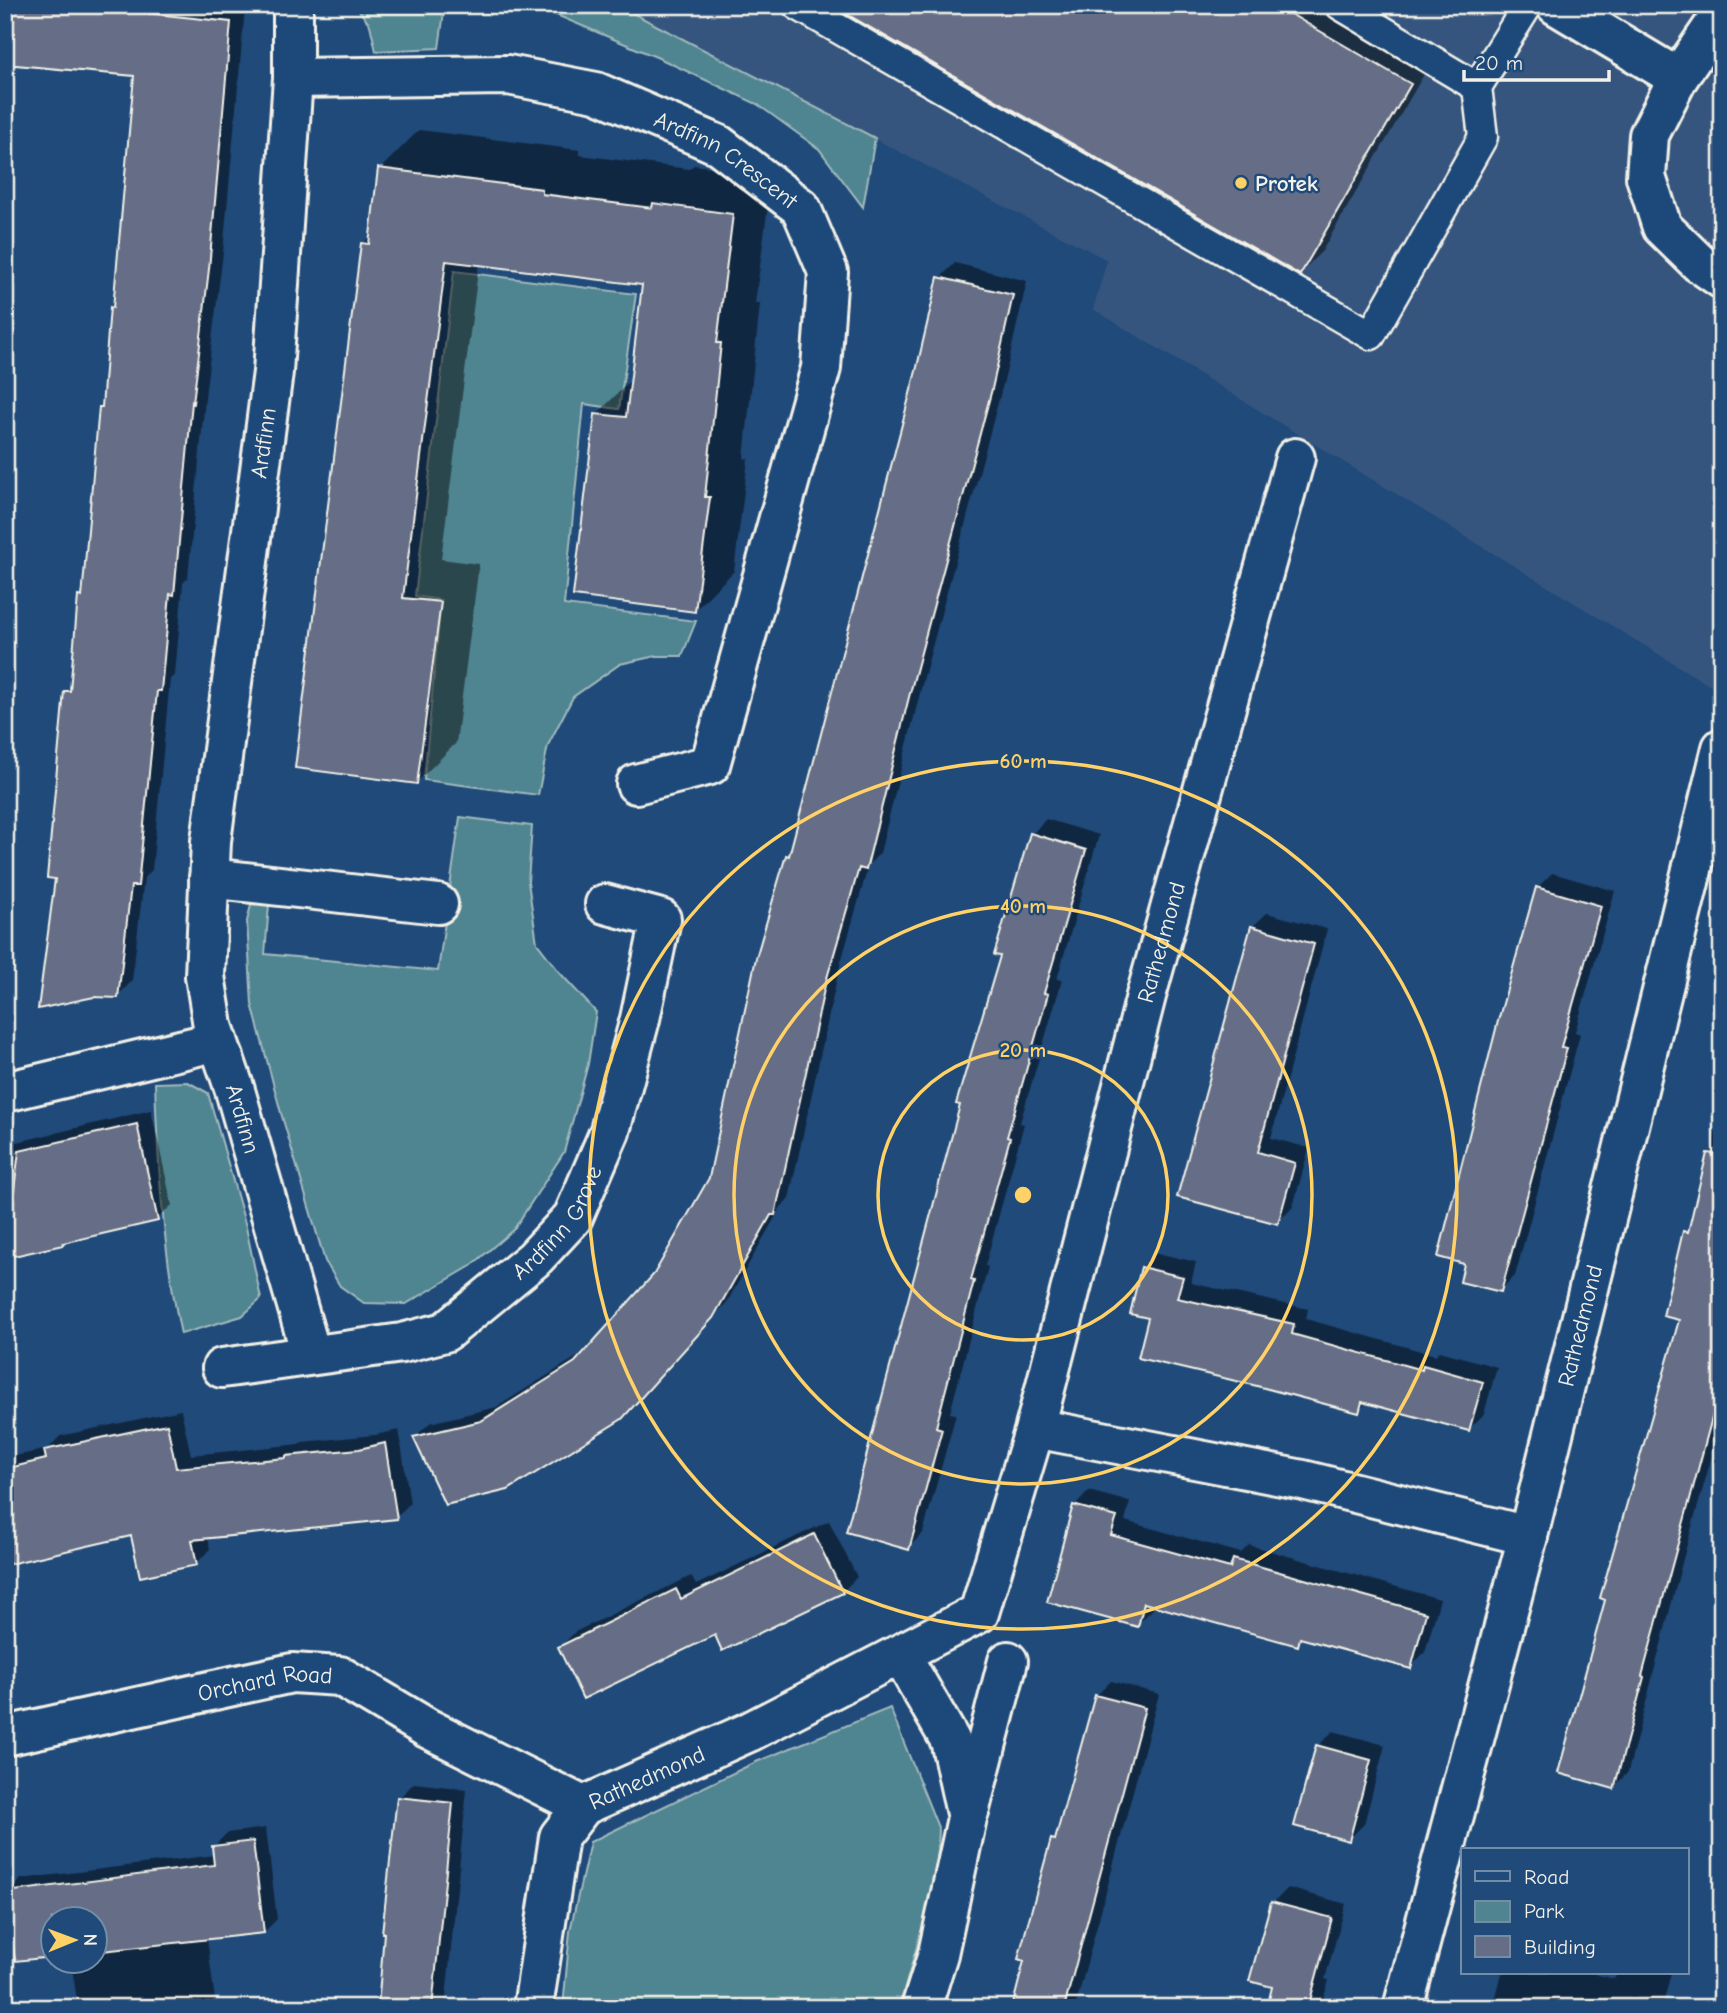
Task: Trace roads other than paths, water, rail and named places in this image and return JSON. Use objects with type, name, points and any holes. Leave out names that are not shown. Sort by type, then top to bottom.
[{"type":"street","name":"Ardfinn","points":[[293,5],[293,78],[272,372],[211,841],[205,976],[213,1026],[234,1087],[312,1354]]},
{"type":"street","points":[[1556,5],[1678,78]]},
{"type":"street","points":[[1722,14],[1678,78],[1649,135],[1646,177],[1662,227],[1699,263],[1722,279]]},
{"type":"street","name":"Ardfinn Crescent","points":[[293,78],[508,75],[596,92],[719,145],[801,208],[828,272],[821,368],[710,765],[635,783]]},
{"type":"street","name":"Rathedmond","points":[[533,2008],[559,1837],[583,1806],[750,1732],[979,1613],[1035,1428],[1146,996],[1295,458]]},
{"type":"street","name":"Rathedmond","points":[[1403,2008],[1528,1536],[1722,748]]},
{"type":"street","points":[[209,878],[438,904]]},
{"type":"street","name":"Ardfinn Grove","points":[[222,1368],[402,1343],[445,1332],[534,1259],[573,1217],[610,1131],[640,1018],[661,919],[605,904]]},
{"type":"street","points":[[5,1091],[218,1041]]},
{"type":"street","points":[[1035,1428],[1303,1480],[1528,1536]]},
{"type":"street","points":[[901,1655],[950,1741],[967,1818]]},
{"type":"street","points":[[921,2008],[939,1954],[967,1818],[1008,1661]]},
{"type":"street","name":"Orchard Road","points":[[5,1736],[292,1673],[340,1676],[427,1728],[583,1806]]},
{"type":"lane","points":[[797,5],[1371,335],[1483,137],[1477,87],[1528,5]]},
{"type":"lane","points":[[1340,5],[1477,87]]},
{"type":"place","name":"Protek","points":[[1241,183]]}]
